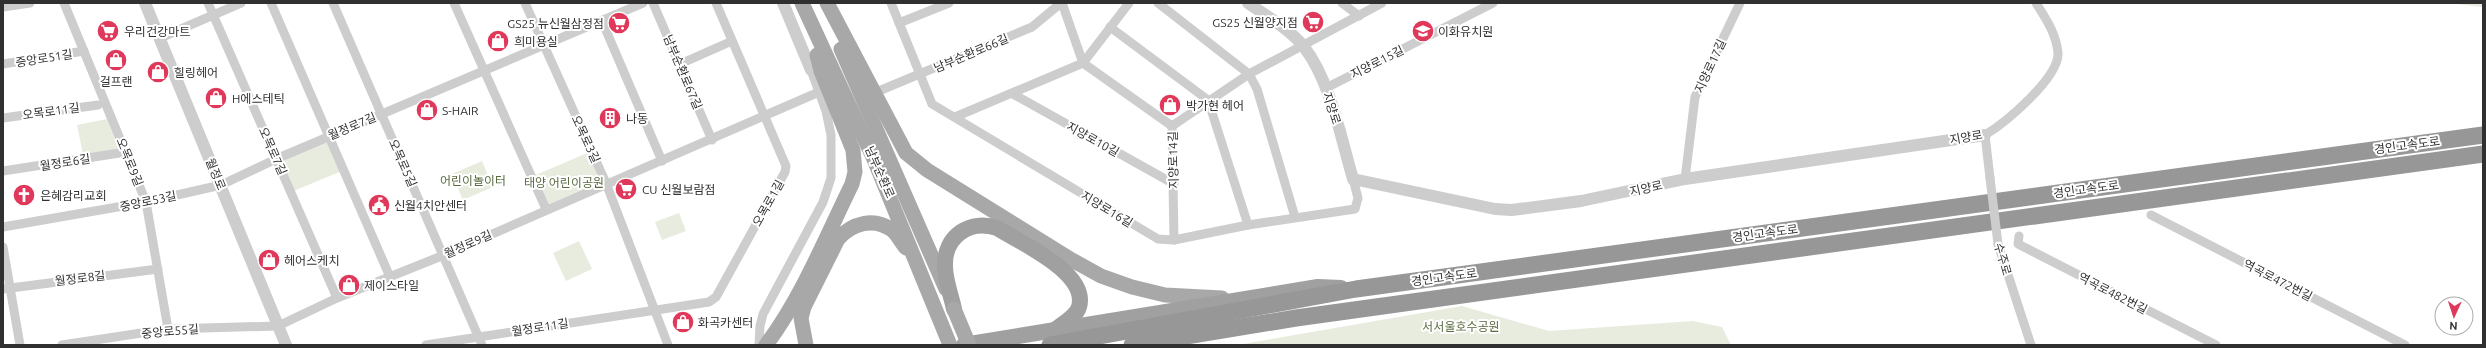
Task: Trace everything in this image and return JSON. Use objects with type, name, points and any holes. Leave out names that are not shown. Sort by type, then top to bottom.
[{"type":"highway","name":"경인고속도로","points":[[1051,338],[1356,289],[2483,135]]},
{"type":"highway","name":"경인고속도로","points":[[1132,345],[1296,318],[2483,154]]},
{"type":"highway","points":[[954,308],[944,267],[949,245],[954,237],[969,227],[988,225],[997,228],[1063,269],[1076,282],[1079,290],[1079,307],[1075,314],[1051,338]]},
{"type":"highway","points":[[964,345],[1051,338],[1249,298],[1318,287],[1356,289]]},
{"type":"highway","points":[[1206,345],[1296,318]]},
{"type":"main road","name":"남부순환로","points":[[802,3],[810,24],[873,157],[920,268],[950,345]]},
{"type":"main road","name":"남부순환로","points":[[821,3],[969,345]]},
{"type":"main road","points":[[827,3],[906,153],[927,170],[1072,260],[1107,278],[1166,295],[1194,298],[1249,298]]},
{"type":"main road","points":[[766,345],[780,326],[799,293],[852,184],[855,172],[853,150],[816,68],[810,24]]},
{"type":"main road","points":[[806,345],[801,324],[804,307],[838,239],[846,230],[867,223],[880,224],[893,231],[920,268]]},
{"type":"street","points":[[3,7],[30,3]]},
{"type":"street","name":"오목로9길","points":[[64,3],[146,202],[168,330]]},
{"type":"street","name":"월정로","points":[[145,3],[286,345]]},
{"type":"street","name":"오목로7길","points":[[208,3],[337,298]]},
{"type":"street","points":[[160,38],[241,3]]},
{"type":"street","points":[[271,3],[390,277]]},
{"type":"street","name":"오목로5길","points":[[333,3],[444,255],[480,341]]},
{"type":"street","points":[[454,3],[546,209]]},
{"type":"street","name":"오목로3길","points":[[525,3],[606,183],[668,345]]},
{"type":"street","name":"월정로7길","points":[[221,185],[276,158],[643,3]]},
{"type":"street","name":"남부순환로67길","points":[[653,3],[712,140]]},
{"type":"street","name":"오목로1길","points":[[654,310],[709,302],[716,297],[786,170],[785,164],[716,3]]},
{"type":"street","points":[[759,345],[760,326],[763,314],[823,202],[831,178],[831,135],[826,111],[819,92],[816,68],[783,3]]},
{"type":"street","name":"지양로16길","points":[[891,3],[932,104],[1148,235],[1158,239],[1174,240],[1248,225],[1357,208],[1358,198],[1353,179]]},
{"type":"street","points":[[899,24],[949,3]]},
{"type":"street","points":[[1061,3],[1082,63],[1172,126]]},
{"type":"street","name":"남부순환로66길","points":[[874,93],[1032,27],[1061,3]]},
{"type":"street","points":[[955,117],[1013,94],[1082,63],[1129,3]]},
{"type":"street","points":[[1158,3],[1249,74],[1257,89],[1295,217]]},
{"type":"street","name":"지양로","points":[[1248,3],[1303,46],[1326,88],[1353,179],[1500,210],[1581,201],[1685,179],[1985,135],[2024,103],[2055,69],[2058,54],[2054,31],[2036,3]]},
{"type":"street","points":[[1342,3],[1359,16]]},
{"type":"street","name":"지양로14길","points":[[1174,240],[1172,126],[1208,100],[1249,74],[1382,3]]},
{"type":"street","name":"지양로15길","points":[[1326,88],[1493,3]]},
{"type":"street","name":"지양로17길","points":[[1685,179],[1695,96],[1740,3]]},
{"type":"street","points":[[602,21],[662,161]]},
{"type":"street","points":[[1110,27],[1208,100],[1248,225]]},
{"type":"street","points":[[680,64],[732,41]]},
{"type":"street","name":"중앙로51길","points":[[3,64],[84,51]]},
{"type":"street","points":[[606,183],[712,140],[819,92]]},
{"type":"street","name":"지양로10길","points":[[1013,94],[1174,184]]},
{"type":"street","name":"오목로11길","points":[[3,118],[98,104]]},
{"type":"street","name":"수주로","points":[[1985,135],[1998,244],[2031,345]]},
{"type":"street","name":"월정로6길","points":[[3,171],[126,152]]},
{"type":"street","name":"월정로9길","points":[[278,326],[337,298],[444,255],[606,183]]},
{"type":"street","name":"중앙로53길","points":[[3,227],[146,202],[221,185]]},
{"type":"street","name":"역곡로472번길","points":[[2151,215],[2405,345]]},
{"type":"street","name":"역곡로482번길","points":[[2019,236],[2018,244],[2216,345]]},
{"type":"street","points":[[3,247],[6,288],[20,345]]},
{"type":"street","name":"월정로8길","points":[[6,288],[158,268]]},
{"type":"street","name":"월정로11길","points":[[426,345],[480,341],[654,310]]},
{"type":"street","name":"중앙로55길","points":[[62,345],[168,330],[278,326]]},
{"type":"green space","points":[[2454,3],[2483,3],[2483,7],[2456,4]]},
{"type":"green space","points":[[107,119],[120,153],[84,159],[77,125]]},
{"type":"green space","points":[[328,138],[342,171],[291,192],[278,159]]},
{"type":"green space","name":"태양 어린이공원","points":[[592,151],[606,183],[546,209],[531,177]]},
{"type":"green space","name":"어린이놀이터","points":[[482,161],[493,187],[463,200],[452,174]]},
{"type":"green space","points":[[679,213],[686,231],[662,240],[655,222]]},
{"type":"green space","points":[[579,241],[592,269],[566,281],[553,253]]},
{"type":"green space","name":"서서울호수공원","points":[[1462,306],[1549,331],[1693,321],[1722,327],[1731,345],[1237,345]]},
{"type":"place","name":"GS25 신월양지점","points":[[1313,22]]},
{"type":"place","name":"GS25 뉴신월삼정점","points":[[619,23]]},
{"type":"place","name":"우리건강마트","points":[[108,31]]},
{"type":"place","name":"이화유치원","points":[[1423,31]]},
{"type":"place","name":"희미용실","points":[[498,41]]},
{"type":"place","name":"걸프랜","points":[[116,60]]},
{"type":"place","name":"힐링헤어","points":[[158,72]]},
{"type":"place","name":"H에스테틱","points":[[216,98]]},
{"type":"place","name":"박가현 헤어","points":[[1170,105]]},
{"type":"place","name":"S-HAIR","points":[[427,110]]},
{"type":"place","name":"나동","points":[[610,118]]},
{"type":"place","name":"CU 신월보람점","points":[[626,189]]},
{"type":"place","name":"은혜감리교회","points":[[24,195]]},
{"type":"place","name":"신월4치안센터","points":[[379,205]]},
{"type":"place","name":"헤어스케치","points":[[269,260]]},
{"type":"place","name":"제이스타일","points":[[349,285]]},
{"type":"place","name":"화곡카센터","points":[[683,322]]}]
